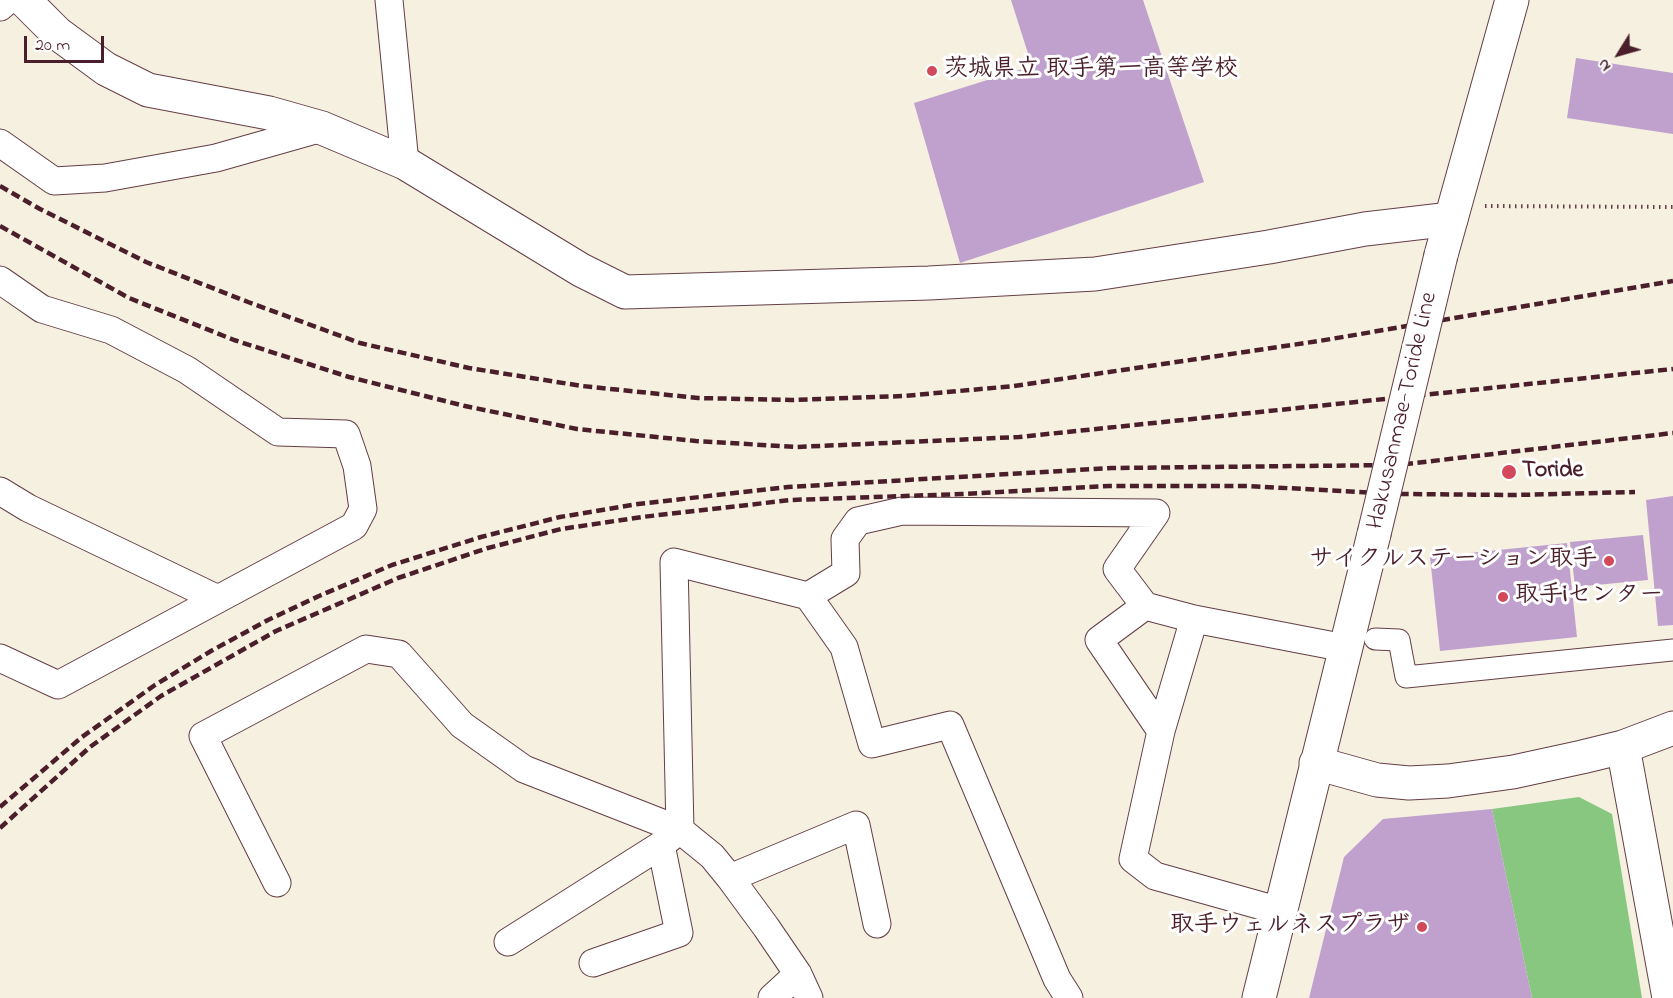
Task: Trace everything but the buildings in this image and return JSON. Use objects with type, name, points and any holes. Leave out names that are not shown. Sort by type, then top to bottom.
[{"type":"street","points":[[0,7],[8,0]]},
{"type":"street","points":[[24,0],[57,33],[106,69],[148,90],[269,113],[322,128],[405,163],[581,270],[625,292],[929,283],[1095,274],[1269,247],[1365,229],[1450,219]]},
{"type":"street","points":[[389,0],[405,163]]},
{"type":"street","name":"Hakusanmae-Toride Line","points":[[1258,998],[1316,763],[1360,643],[1374,534],[1450,219],[1512,0]]},
{"type":"street","points":[[0,143],[54,181],[105,178],[216,158],[322,128]]},
{"type":"street","points":[[0,280],[42,309],[111,330],[188,370],[278,432],[346,434],[357,466],[363,509],[354,526],[58,685],[0,658]]},
{"type":"street","points":[[0,491],[28,508],[218,599]]},
{"type":"street","points":[[808,596],[846,573],[845,539],[858,521],[902,511],[1156,513],[1117,569],[1145,606],[1194,619],[1360,643],[1399,640],[1406,677],[1673,650]]},
{"type":"street","points":[[594,963],[679,933],[671,837],[674,562],[808,596],[844,647],[872,744],[950,725],[1057,979],[1069,998]]},
{"type":"street","points":[[1145,606],[1099,640],[1161,731]]},
{"type":"street","points":[[1194,619],[1161,731],[1133,859],[1155,876],[1280,911]]},
{"type":"street","points":[[277,883],[203,736],[366,649],[399,654],[462,725],[524,769],[712,856],[730,878],[803,986],[772,998]]},
{"type":"street","points":[[1316,763],[1377,780],[1428,782],[1513,772],[1623,747],[1673,728]]},
{"type":"street","points":[[1623,747],[1669,998]]},
{"type":"street","points":[[730,878],[856,825],[877,924]]},
{"type":"street","points":[[508,942],[671,837]]},
{"type":"path","points":[[1484,206],[1673,207]]},
{"type":"green space","points":[[1579,797],[1612,814],[1642,998],[1532,998],[1492,809]]},
{"type":"railway","points":[[0,186],[40,209],[146,262],[360,343],[469,368],[582,386],[698,398],[791,400],[904,396],[1014,386],[1319,341],[1673,281]]},
{"type":"railway","points":[[0,226],[129,298],[234,340],[349,377],[465,406],[577,429],[696,441],[797,447],[1019,437],[1673,369]]},
{"type":"railway","points":[[0,807],[82,737],[155,685],[268,620],[392,565],[481,537],[560,517],[638,504],[788,487],[1112,468],[1398,465],[1673,433]]},
{"type":"railway","points":[[0,828],[90,747],[161,696],[276,631],[398,578],[488,548],[561,529],[791,500],[1109,486],[1247,486],[1399,494],[1516,495],[1635,492]]},
{"type":"place","name":"茨城県立 取手第一高等学校","points":[[932,71]]},
{"type":"place","name":"Toride","points":[[1509,472]]},
{"type":"place","name":"サイクルステーション取手","points":[[1609,561]]},
{"type":"place","name":"取手iセンター","points":[[1503,597]]},
{"type":"place","name":"取手ウェルネスプラザ","points":[[1422,927]]}]
